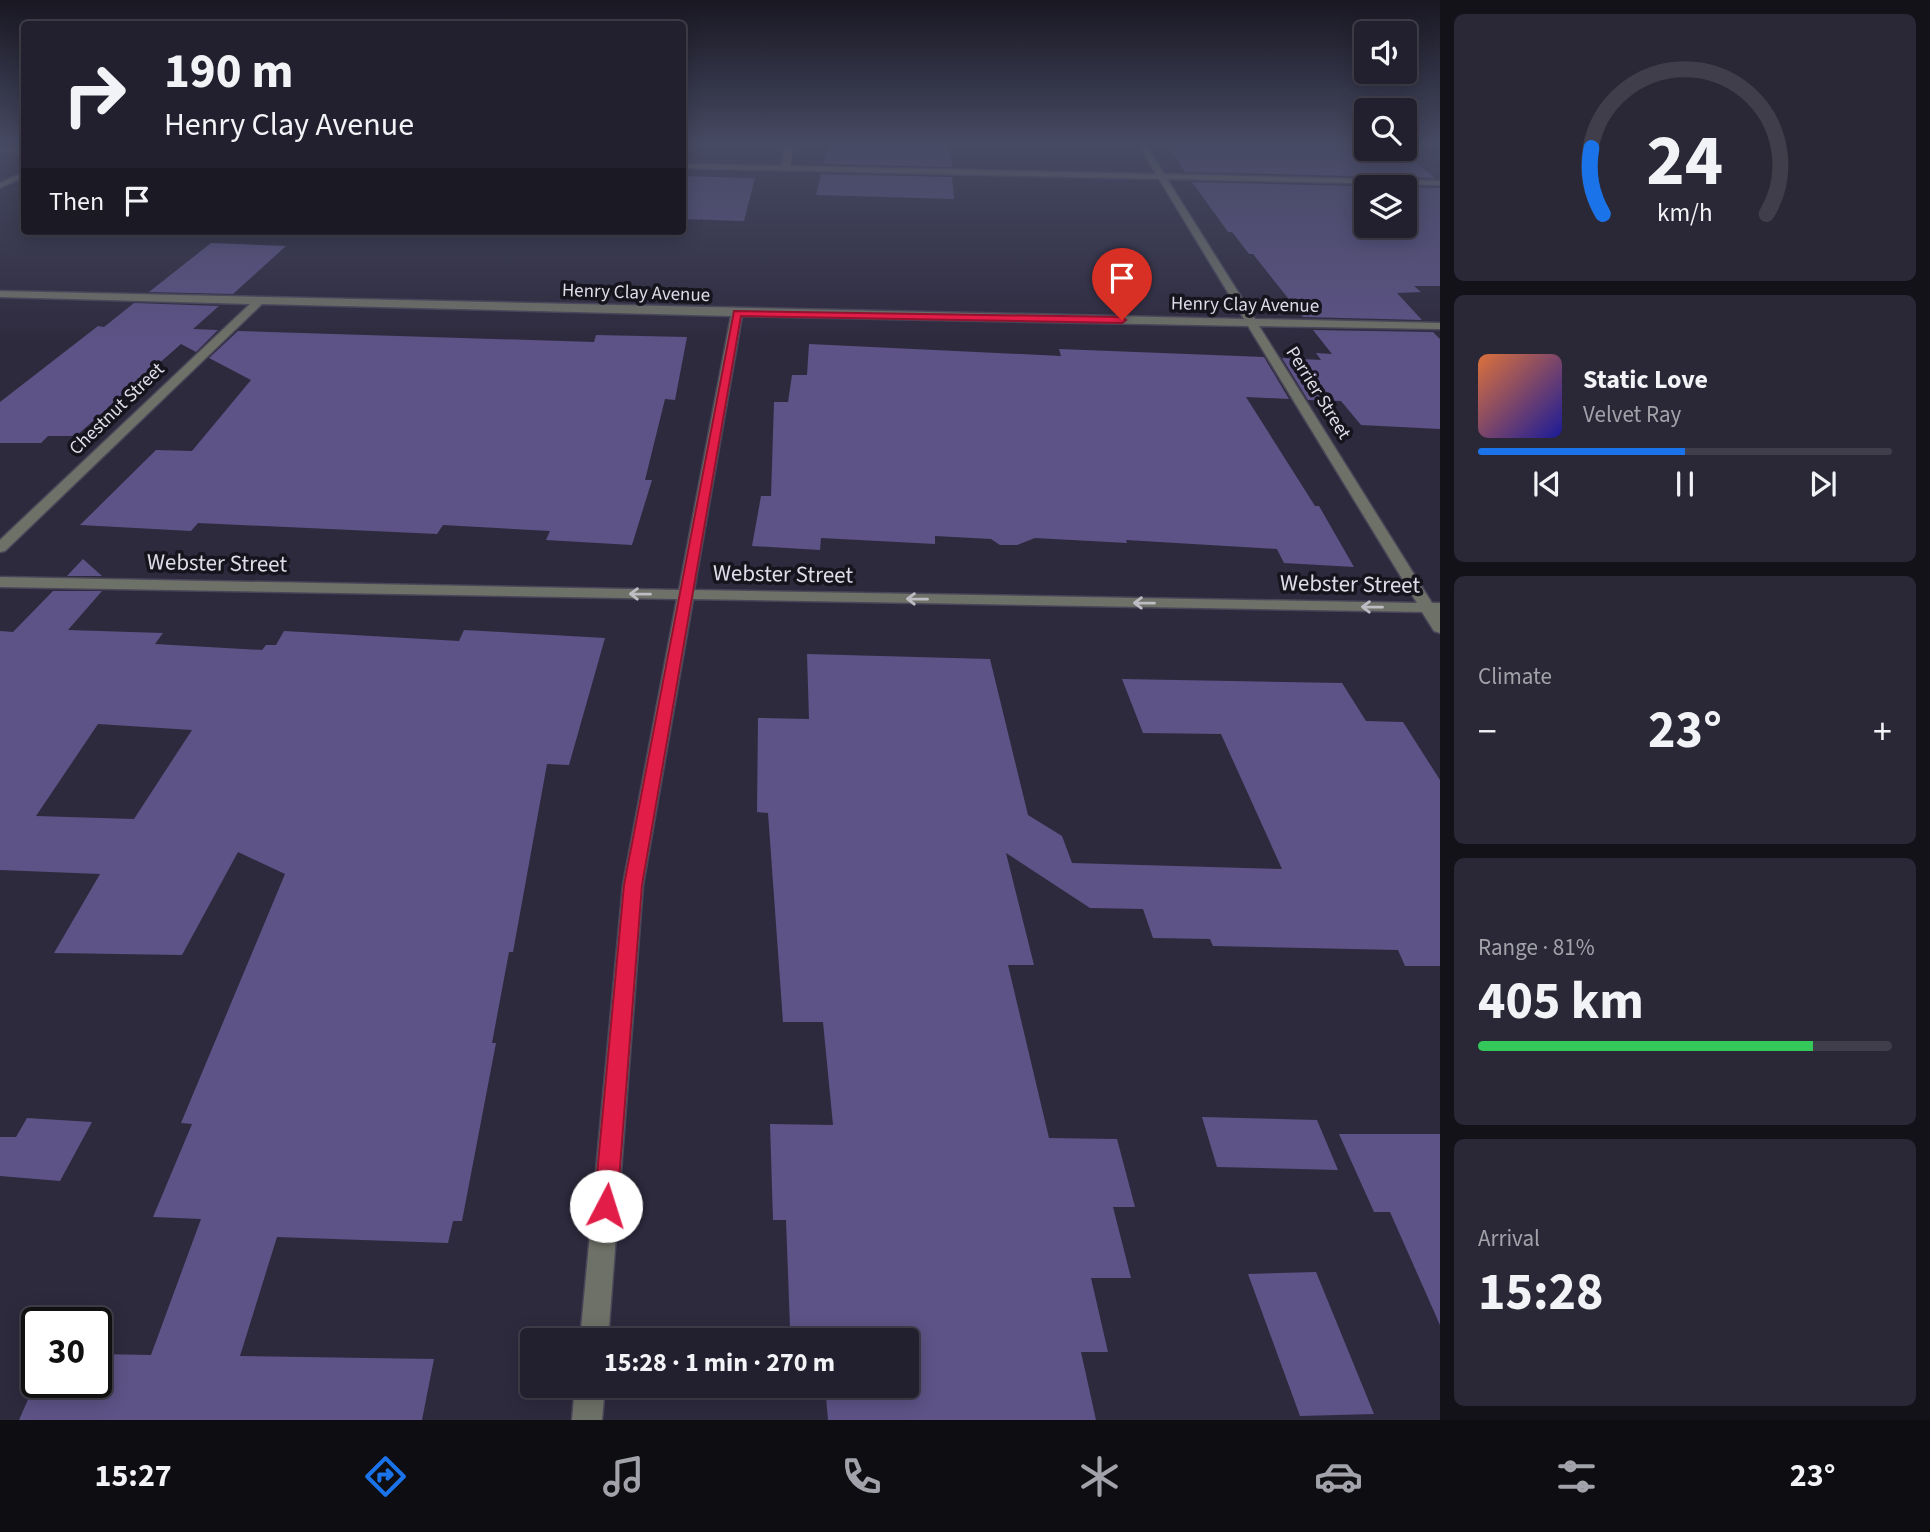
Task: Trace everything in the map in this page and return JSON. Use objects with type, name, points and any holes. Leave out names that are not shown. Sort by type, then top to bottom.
[{"type":"street","name":"Perrier Street","points":[[1179,209],[1248,322],[1433,608],[1440,628]]},
{"type":"street","name":"Henry Clay Avenue","points":[[0,294],[737,313],[1440,326]]},
{"type":"street","name":"Chestnut Street","points":[[0,548],[261,299]]},
{"type":"street","points":[[595,1328],[633,885],[737,313]]},
{"type":"street","name":"Webster Street","points":[[0,582],[1433,608]]},
{"type":"street","points":[[587,1420],[589,1398]]},
{"type":"building","points":[[686,209],[747,209],[744,221],[686,219]]},
{"type":"building","points":[[1212,209],[1354,209],[1354,238],[1417,238],[1417,209],[1440,209],[1440,286],[1414,286],[1421,292],[1397,293],[1422,320],[1303,317],[1253,254],[1249,254]]},
{"type":"building","points":[[211,243],[286,246],[233,294],[149,292]]},
{"type":"building","points":[[134,303],[219,306],[193,329],[218,330],[196,352],[181,344],[76,436],[48,436],[41,443],[0,443],[0,402],[98,326],[104,327]]},
{"type":"building","points":[[1313,330],[1433,332],[1440,339],[1440,429],[1361,425],[1341,401],[1308,400],[1282,358],[1321,360],[1316,353],[1332,354]]},
{"type":"building","points":[[238,331],[594,342],[596,335],[687,337],[675,400],[665,399],[645,480],[652,480],[632,545],[546,540],[550,531],[443,525],[437,534],[198,523],[191,531],[80,525],[156,450],[192,451],[251,380],[209,358]]},
{"type":"building","points":[[809,344],[1061,356],[1059,349],[1264,357],[1289,399],[1246,397],[1315,506],[1319,506],[1354,567],[1284,563],[1277,549],[1126,540],[1127,543],[1035,538],[1017,545],[1000,545],[991,539],[935,536],[935,544],[821,538],[820,550],[752,546],[761,496],[771,496],[774,402],[788,402],[792,375],[807,375]]},
{"type":"building","points":[[83,559],[102,576],[67,576]]},
{"type":"building","points":[[53,591],[102,591],[68,630],[163,633],[155,644],[262,650],[266,645],[276,645],[284,631],[459,641],[464,630],[605,638],[569,765],[547,764],[513,952],[509,952],[492,1043],[496,1043],[462,1221],[453,1221],[448,1243],[277,1237],[240,1356],[434,1359],[422,1420],[19,1420],[29,1398],[112,1398],[112,1354],[151,1355],[201,1219],[153,1217],[192,1124],[181,1123],[285,874],[238,852],[182,955],[54,953],[100,874],[0,870],[0,631],[13,632]],"holes":[[[98,724],[192,730],[134,819],[36,816]]]},
{"type":"building","points":[[807,654],[990,659],[1028,815],[1062,836],[1072,863],[1282,869],[1221,734],[1143,733],[1122,679],[1342,683],[1366,721],[1403,722],[1440,780],[1440,966],[1405,966],[1398,950],[1213,946],[1210,939],[1153,938],[1143,909],[1090,908],[1006,853],[1034,965],[1008,965],[1049,1138],[1117,1139],[1135,1207],[1113,1207],[1131,1278],[1091,1278],[1108,1352],[1081,1352],[1096,1420],[828,1420],[826,1398],[919,1398],[919,1328],[790,1327],[786,1220],[773,1220],[770,1124],[833,1125],[823,1022],[783,1022],[768,813],[757,812],[758,718],[809,719]]},
{"type":"building","points":[[1202,1117],[1317,1120],[1338,1170],[1217,1167]]},
{"type":"building","points":[[27,1118],[92,1122],[60,1181],[0,1176],[0,1137],[16,1137]]},
{"type":"building","points":[[1339,1134],[1440,1134],[1440,1325],[1390,1212],[1374,1212]]},
{"type":"building","points":[[1316,1272],[1374,1414],[1300,1416],[1248,1274]]},
{"type":"route","points":[[606,1206],[633,885],[737,313],[1122,320]]}]
